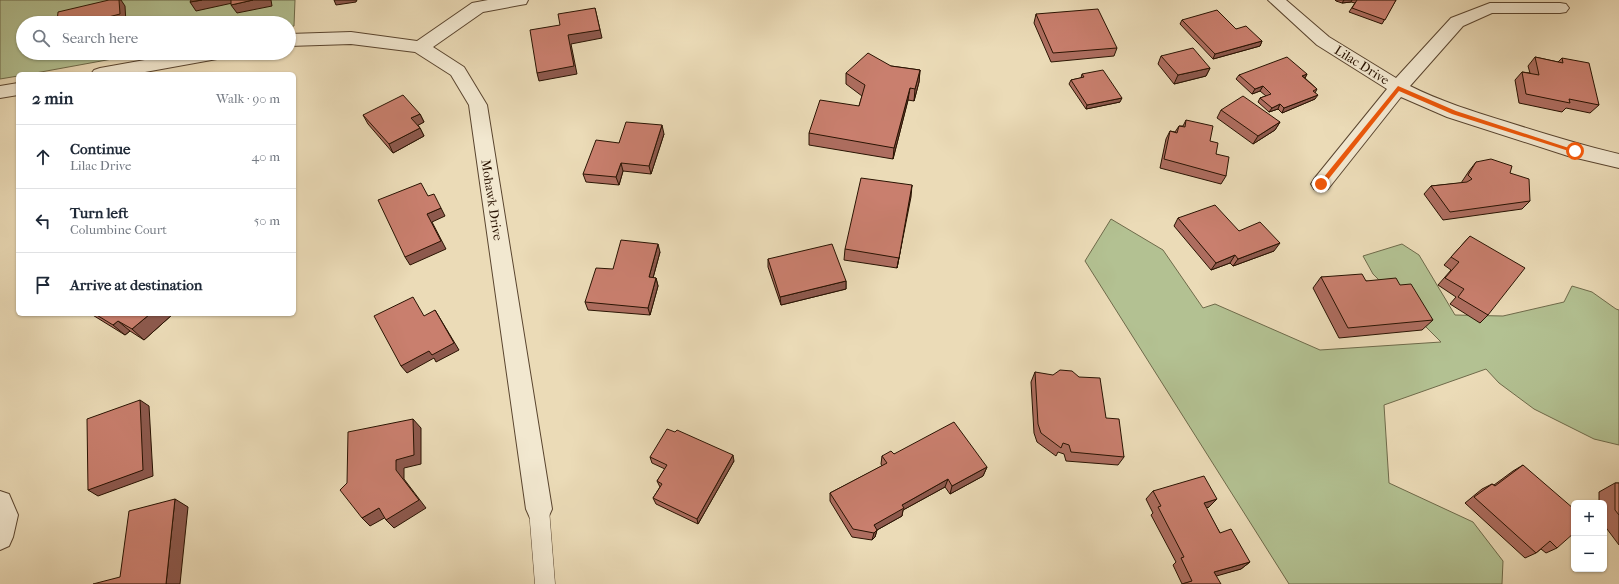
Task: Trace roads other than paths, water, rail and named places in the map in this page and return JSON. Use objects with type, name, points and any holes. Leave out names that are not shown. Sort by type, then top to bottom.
[{"type":"street","points":[[420,47],[478,7],[520,0]]},
{"type":"street","name":"Lilac Drive","points":[[1276,0],[1323,41],[1398,88],[1422,100],[1454,112],[1575,151],[1619,161]]},
{"type":"street","points":[[1321,184],[1398,88],[1457,22],[1490,8],[1560,8]]},
{"type":"street","name":"Mohawk Drive","points":[[296,40],[352,38],[420,47],[458,71],[478,105],[539,509]]},
{"type":"street","points":[[111,72],[178,60]]},
{"type":"street","points":[[0,92],[16,89]]},
{"type":"street","points":[[0,503],[5,515],[0,537]]},
{"type":"lane","points":[[539,509],[545,584]]}]
